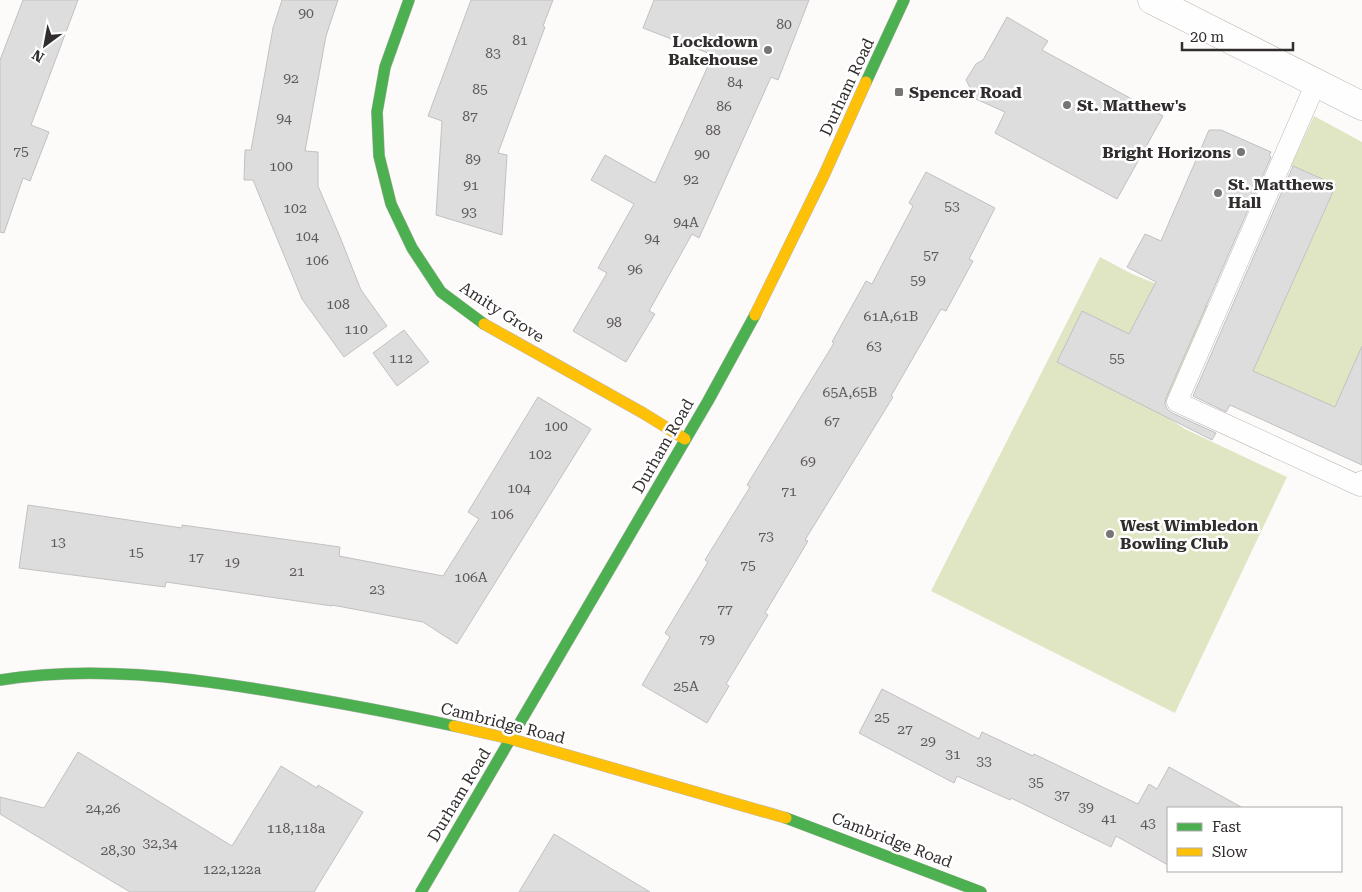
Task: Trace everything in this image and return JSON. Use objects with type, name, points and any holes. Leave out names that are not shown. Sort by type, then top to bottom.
[{"type":"street","name":"Amity Grove","points":[[409,0],[385,67],[377,112],[379,156],[391,204],[412,248],[441,292],[489,327],[686,439]]},
{"type":"street","name":"Durham Road","points":[[421,892],[686,439],[766,295],[824,175],[904,0]]},
{"type":"street","points":[[1152,0],[1362,106]]},
{"type":"street","name":"Cambridge Road","points":[[0,680],[30,675],[119,673],[220,683],[324,700],[511,739],[788,819],[981,892]]},
{"type":"lane","points":[[1316,83],[1177,402],[1360,486],[1362,481]]},
{"type":"green space","points":[[1314,116],[1362,142],[1362,346],[1335,407],[1253,371],[1336,186],[1291,166]]},
{"type":"green space","name":"West Wimbledon Bowling Club","points":[[1100,257],[1132,274],[1208,305],[1161,413],[1185,429],[1287,477],[1175,713],[931,591]]},
{"type":"building","points":[[23,0],[78,0],[31,125],[49,132],[30,181],[23,178],[4,233],[0,232],[0,60]]},
{"type":"building","points":[[282,0],[338,0],[326,36],[305,151],[318,152],[318,186],[361,290],[387,326],[344,357],[302,299],[253,180],[244,180],[245,150],[251,150],[273,28]]},
{"type":"building","points":[[471,0],[553,0],[543,26],[545,27],[498,153],[507,155],[502,235],[436,215],[442,121],[428,116]]},
{"type":"building","points":[[654,0],[809,0],[778,80],[771,77],[699,238],[692,234],[649,311],[655,314],[626,362],[573,331],[607,273],[598,268],[634,204],[591,180],[605,155],[655,183],[713,55],[643,28]]},
{"type":"building","name":"St. Matthew's","points":[[1007,17],[1048,41],[1042,50],[1163,116],[1117,199],[995,133],[1005,112],[976,99],[966,80],[976,64],[983,60]]},
{"type":"building","points":[[1209,130],[1221,130],[1271,152],[1269,156],[1271,157],[1166,398],[1165,404],[1167,409],[1172,413],[1216,433],[1212,440],[1057,362],[1082,311],[1129,334],[1156,282],[1127,267],[1145,234],[1161,241]]},
{"type":"building","points":[[1293,166],[1336,185],[1253,371],[1335,407],[1362,346],[1362,465],[1230,405],[1226,412],[1193,396]]},
{"type":"building","points":[[926,172],[995,208],[969,259],[973,261],[946,311],[941,309],[891,396],[893,397],[805,540],[808,541],[765,613],[768,615],[726,684],[729,686],[707,723],[642,685],[670,637],[665,633],[708,562],[705,560],[750,487],[747,485],[834,343],[832,342],[866,281],[872,284],[913,206],[909,203]]},
{"type":"building","points":[[404,330],[429,362],[397,386],[373,353]]},
{"type":"building","points":[[538,397],[591,429],[457,644],[423,622],[332,605],[166,582],[165,587],[19,568],[28,505],[182,528],[182,525],[340,547],[339,556],[443,576],[479,519],[468,512]]},
{"type":"building","points":[[882,689],[979,739],[982,732],[1033,756],[1034,754],[1138,804],[1149,784],[1157,789],[1169,767],[1241,807],[1167,807],[1167,864],[1116,836],[1111,847],[1011,798],[1010,800],[957,776],[954,783],[859,733]]},
{"type":"building","points":[[78,752],[232,846],[281,766],[317,788],[318,785],[363,812],[314,892],[130,892],[0,814],[0,797],[44,808]]},
{"type":"building","points":[[554,834],[650,892],[519,892]]},
{"type":"traffic: fast","points":[[409,0],[385,67],[377,112],[379,156],[391,204],[412,248],[441,292],[484,324]]},
{"type":"traffic: fast","points":[[866,82],[904,0]]},
{"type":"traffic: fast","points":[[421,892],[708,401],[755,315]]},
{"type":"traffic: fast","points":[[0,680],[69,673],[103,673],[172,678],[297,696],[454,726]]},
{"type":"traffic: fast","points":[[786,818],[981,892]]},
{"type":"traffic: slow","points":[[755,315],[824,175],[866,82]]},
{"type":"traffic: slow","points":[[484,324],[643,413],[685,439]]},
{"type":"traffic: slow","points":[[454,726],[511,739],[786,818]]},
{"type":"place","name":"Lockdown Bakehouse","points":[[768,50]]},
{"type":"place","name":"Spencer Road","points":[[899,92]]},
{"type":"place","name":"St. Matthew's","points":[[1067,105]]},
{"type":"place","name":"Bright Horizons","points":[[1241,152]]},
{"type":"place","name":"St. Matthews Hall","points":[[1218,193]]},
{"type":"place","name":"West Wimbledon Bowling Club","points":[[1110,534]]}]
